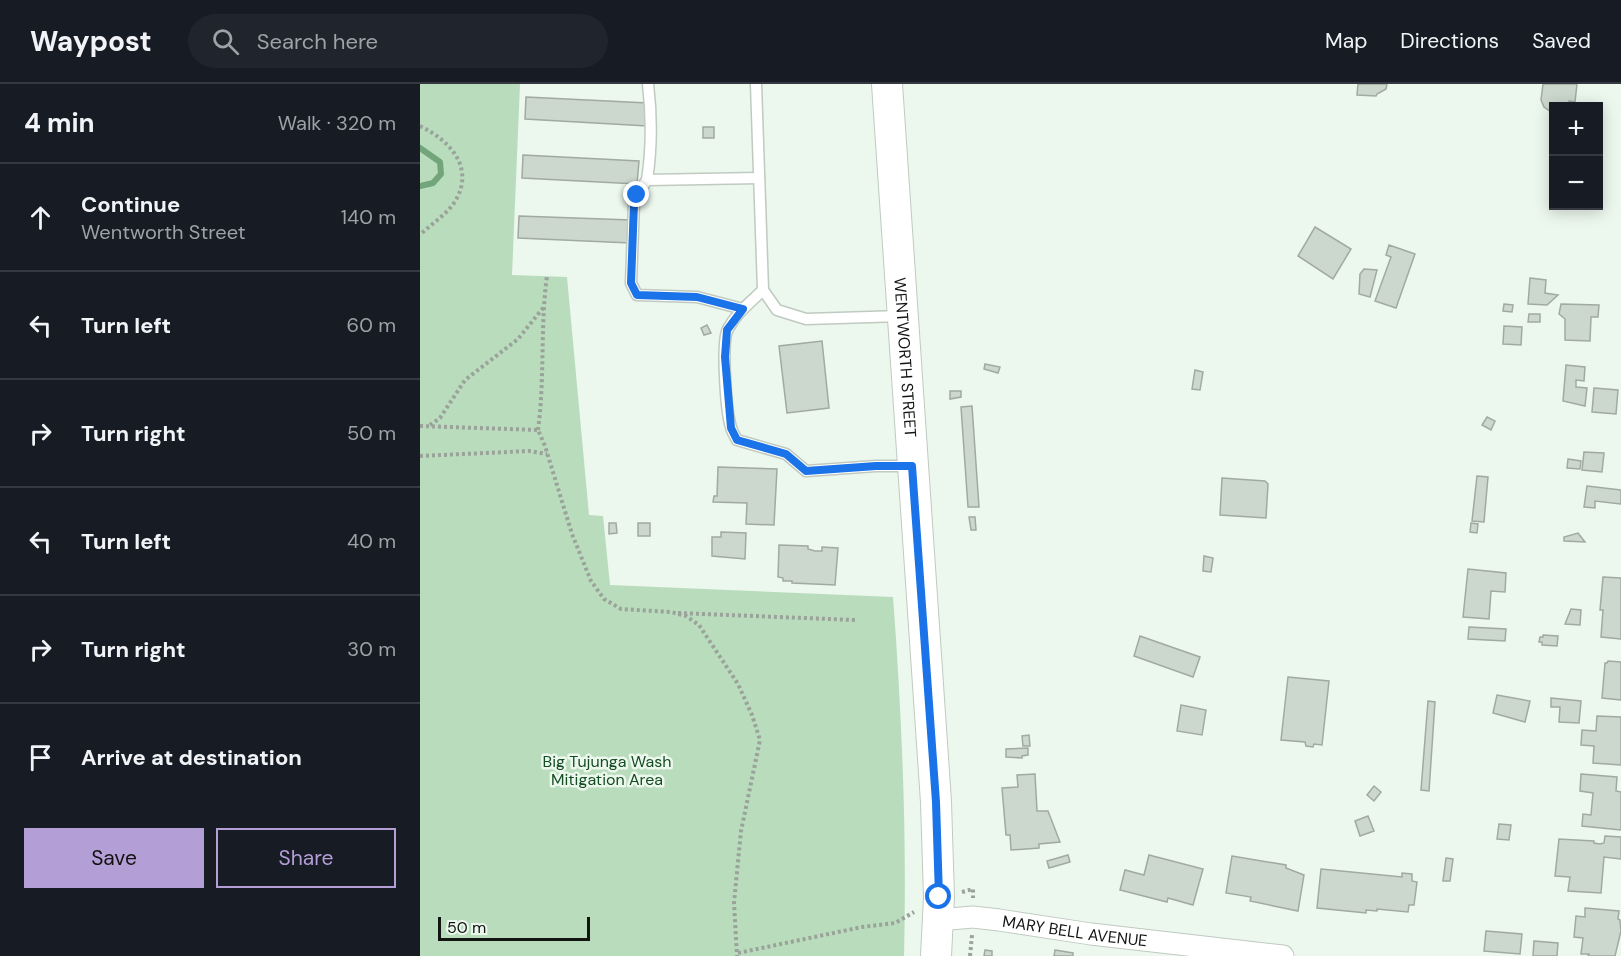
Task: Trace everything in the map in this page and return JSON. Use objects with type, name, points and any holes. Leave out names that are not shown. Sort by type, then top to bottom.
[{"type":"main road","name":"WENTWORTH STREET","points":[[887,84],[936,802],[939,909],[936,956]]},
{"type":"street","name":"MARY BELL AVENUE","points":[[939,909],[974,917],[1091,934],[1282,956]]},
{"type":"lane","points":[[648,84],[652,152],[647,180],[634,203],[631,283],[637,295],[697,297],[743,309]]},
{"type":"lane","points":[[756,84],[763,290],[777,309],[806,319],[902,316]]},
{"type":"lane","points":[[647,180],[759,178]]},
{"type":"lane","points":[[763,290],[743,309],[727,330],[725,357],[731,428],[737,440],[786,454],[806,471],[912,466]]},
{"type":"path","points":[[420,126],[441,139],[453,150],[460,164],[463,181],[454,202],[420,235]]},
{"type":"path","points":[[547,276],[543,309],[542,399],[538,430],[572,534],[591,581],[604,599],[621,609],[855,620]]},
{"type":"path","points":[[429,426],[440,418],[465,380],[518,339],[543,309]]},
{"type":"path","points":[[420,426],[538,430]]},
{"type":"path","points":[[420,456],[529,451],[547,454]]},
{"type":"path","points":[[671,612],[686,616],[699,625],[720,654],[738,684],[760,740],[741,831],[734,903],[738,954],[862,927],[895,923],[939,909],[973,889],[974,917]]},
{"type":"green space","name":"Big Tujunga Wash Mitigation Area","points":[[420,84],[520,84],[512,275],[567,277],[589,515],[603,516],[610,585],[893,597],[903,776],[904,956],[420,956]]},
{"type":"building","points":[[1358,84],[1387,84],[1386,89],[1376,96],[1357,95]]},
{"type":"building","points":[[1543,84],[1577,84],[1575,102],[1549,102],[1549,110],[1544,107],[1541,100]]},
{"type":"building","points":[[526,97],[648,103],[647,126],[525,119]]},
{"type":"building","points":[[703,127],[714,127],[714,138],[703,138]]},
{"type":"building","points":[[523,155],[639,161],[637,184],[522,178]]},
{"type":"building","points":[[519,216],[631,220],[630,243],[518,238]]},
{"type":"building","points":[[1315,227],[1351,249],[1333,279],[1298,256]]},
{"type":"building","points":[[1389,245],[1415,254],[1396,308],[1375,301],[1391,257],[1386,255]]},
{"type":"building","points":[[1364,269],[1377,270],[1370,297],[1359,294],[1360,274]]},
{"type":"building","points":[[1530,278],[1546,280],[1545,293],[1558,295],[1547,305],[1528,304]]},
{"type":"building","points":[[1504,304],[1513,305],[1512,312],[1503,311]]},
{"type":"building","points":[[1561,304],[1599,305],[1598,317],[1591,317],[1590,341],[1565,340],[1565,319],[1559,314]]},
{"type":"building","points":[[1529,314],[1540,314],[1540,322],[1528,322]]},
{"type":"building","points":[[707,325],[711,333],[704,335],[701,328]]},
{"type":"building","points":[[1504,326],[1522,327],[1521,345],[1503,344]]},
{"type":"building","points":[[822,341],[829,408],[787,413],[779,346]]},
{"type":"building","points":[[985,364],[1000,367],[998,373],[984,369]]},
{"type":"building","points":[[1566,365],[1585,367],[1584,381],[1576,380],[1576,387],[1587,388],[1585,406],[1563,401]]},
{"type":"building","points":[[1195,370],[1203,372],[1200,390],[1192,389]]},
{"type":"building","points":[[1594,388],[1618,390],[1616,414],[1592,412]]},
{"type":"building","points":[[950,391],[961,391],[961,397],[950,399]]},
{"type":"building","points":[[972,406],[979,507],[968,507],[961,407]]},
{"type":"building","points":[[1487,417],[1495,421],[1491,430],[1482,425]]},
{"type":"building","points":[[1584,452],[1604,453],[1602,472],[1582,470]]},
{"type":"building","points":[[1568,459],[1581,461],[1580,469],[1567,468]]},
{"type":"building","points":[[718,467],[777,469],[774,525],[746,524],[747,503],[713,502],[714,496],[717,496]]},
{"type":"building","points":[[1477,476],[1488,477],[1484,522],[1472,521]]},
{"type":"building","points":[[1222,478],[1265,481],[1268,484],[1266,518],[1220,515]]},
{"type":"building","points":[[1587,486],[1621,490],[1621,504],[1595,501],[1595,508],[1584,507]]},
{"type":"building","points":[[969,517],[975,517],[976,530],[971,530]]},
{"type":"building","points":[[609,523],[616,523],[617,533],[609,534]]},
{"type":"building","points":[[638,523],[650,523],[650,536],[638,536]]},
{"type":"building","points":[[1471,523],[1478,524],[1477,533],[1470,532]]},
{"type":"building","points":[[721,532],[746,533],[745,559],[712,556],[712,537],[721,537]]},
{"type":"building","points":[[1578,533],[1585,542],[1564,541],[1564,537]]},
{"type":"building","points":[[779,545],[808,546],[808,549],[815,551],[822,551],[822,547],[838,548],[835,585],[783,581],[783,578],[778,577]]},
{"type":"building","points":[[1204,556],[1213,558],[1211,572],[1203,571]]},
{"type":"building","points":[[1468,569],[1506,573],[1505,592],[1491,591],[1489,619],[1463,617]]},
{"type":"building","points":[[1603,577],[1621,578],[1621,639],[1601,637],[1603,610],[1600,610]]},
{"type":"building","points":[[1571,609],[1581,610],[1580,625],[1565,624]]},
{"type":"building","points":[[1469,627],[1506,629],[1505,641],[1468,639]]},
{"type":"building","points":[[1543,635],[1558,636],[1557,646],[1542,645],[1542,642],[1539,642]]},
{"type":"building","points":[[1140,636],[1200,657],[1193,677],[1134,656]]},
{"type":"building","points":[[1608,661],[1621,662],[1621,700],[1602,698],[1605,663]]},
{"type":"building","points":[[1288,677],[1329,681],[1322,745],[1314,744],[1313,747],[1306,746],[1305,742],[1281,740]]},
{"type":"building","points":[[1497,695],[1530,701],[1525,722],[1493,713]]},
{"type":"building","points":[[1551,698],[1581,701],[1579,723],[1559,722],[1560,707],[1551,707]]},
{"type":"building","points":[[1428,701],[1435,702],[1429,791],[1421,790]]},
{"type":"building","points":[[1181,705],[1206,710],[1202,735],[1177,731]]},
{"type":"building","points":[[1597,716],[1621,717],[1621,765],[1593,763],[1594,746],[1581,745],[1582,730],[1596,731]]},
{"type":"building","points":[[1029,735],[1030,746],[1023,746],[1022,736]]},
{"type":"building","points":[[1028,748],[1028,755],[1022,758],[1006,757],[1006,749]]},
{"type":"building","points":[[1035,774],[1037,811],[1048,811],[1060,842],[1039,844],[1039,848],[1011,850],[1010,835],[1006,835],[1002,788],[1018,787],[1017,775]]},
{"type":"building","points":[[1581,774],[1617,777],[1616,791],[1621,792],[1621,830],[1582,826],[1583,814],[1591,815],[1593,793],[1580,791]]},
{"type":"building","points":[[1374,786],[1381,792],[1374,801],[1367,795]]},
{"type":"building","points":[[1368,816],[1374,831],[1360,836],[1355,821]]},
{"type":"building","points":[[1499,824],[1511,825],[1509,840],[1497,839]]},
{"type":"building","points":[[1605,836],[1621,837],[1621,859],[1604,857],[1601,893],[1568,891],[1570,877],[1555,876],[1559,839],[1594,841],[1600,844],[1604,843]]},
{"type":"building","points":[[1068,855],[1070,862],[1049,868],[1047,861]]},
{"type":"building","points":[[1149,855],[1203,869],[1193,905],[1168,898],[1167,902],[1120,890],[1125,870],[1144,875]]},
{"type":"building","points":[[1232,856],[1286,865],[1286,868],[1304,875],[1298,911],[1250,901],[1251,897],[1226,893]]},
{"type":"building","points":[[1446,858],[1453,859],[1450,881],[1443,881]]},
{"type":"building","points":[[1321,869],[1402,877],[1402,873],[1412,874],[1412,881],[1417,882],[1414,905],[1409,905],[1408,912],[1377,909],[1377,911],[1366,910],[1366,913],[1317,908]]},
{"type":"building","points":[[1585,908],[1619,911],[1621,931],[1615,956],[1581,954],[1583,938],[1574,937],[1576,916],[1585,917]]},
{"type":"building","points":[[1486,931],[1522,934],[1520,954],[1484,951]]},
{"type":"building","points":[[1534,941],[1558,943],[1557,956],[1533,956]]},
{"type":"building","points":[[985,950],[992,951],[992,956],[984,956]]},
{"type":"building","points":[[1055,950],[1073,953],[1073,956],[1054,956]]},
{"type":"waterway","points":[[420,148],[440,162],[441,174],[433,183],[420,186]]},
{"type":"route","points":[[637,195],[634,203],[631,283],[637,295],[697,297],[743,309],[727,330],[725,357],[731,428],[737,440],[786,454],[806,471],[912,466],[936,802],[939,897]]}]
